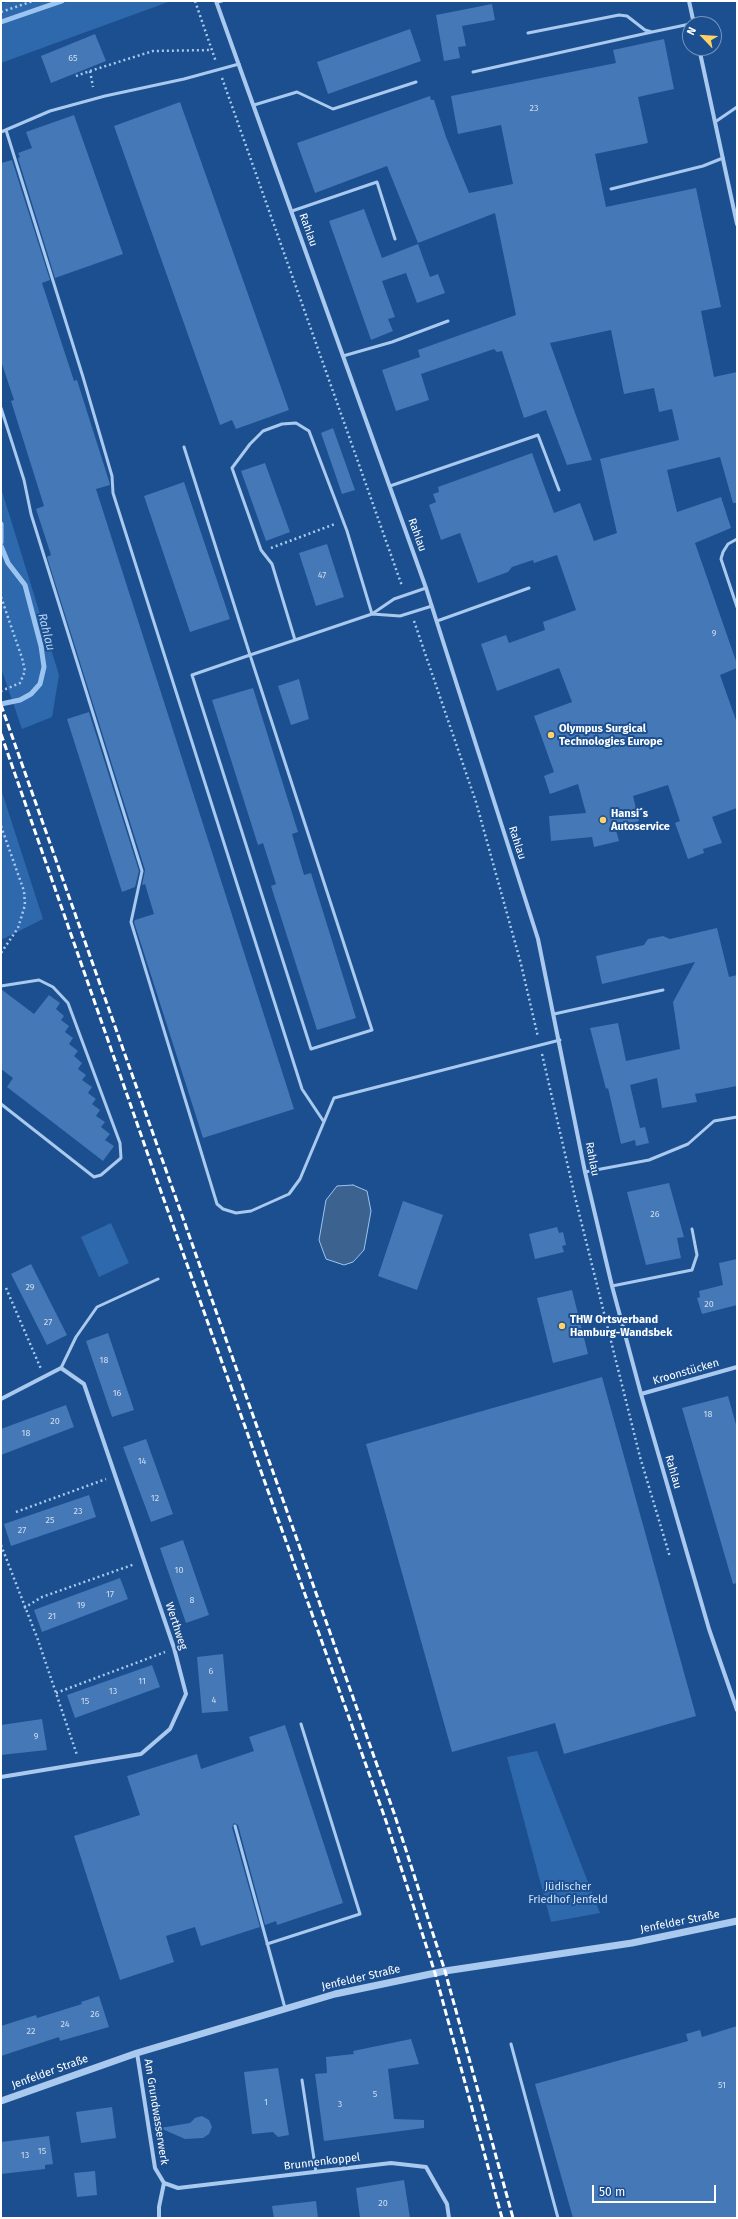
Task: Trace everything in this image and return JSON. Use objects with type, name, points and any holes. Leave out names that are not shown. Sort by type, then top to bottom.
[{"type":"street","points":[[689,1],[691,16]]},
{"type":"street","name":"Rahlau","points":[[217,2],[426,588],[538,939],[560,1040],[585,1172],[612,1286],[640,1394],[709,1629],[737,1710]]},
{"type":"street","points":[[701,56],[737,224]]},
{"type":"street","name":"Kroonstücken","points":[[640,1394],[737,1367]]},
{"type":"street","points":[[1,1399],[60,1368]]},
{"type":"street","name":"Werthweg","points":[[1,1777],[141,1754],[170,1729],[186,1694],[174,1648],[84,1384],[60,1368]]},
{"type":"street","name":"Jenfelder Straße","points":[[1,2101],[137,2053],[335,1994],[440,1972],[632,1943],[737,1921]]},
{"type":"street","name":"Am Grundwasserwerk","points":[[137,2053],[155,2168],[164,2183]]},
{"type":"street","name":"Brunnenkoppel","points":[[164,2183],[178,2188],[391,2163],[426,2167],[447,2204],[450,2218]]},
{"type":"street","points":[[159,2218],[159,2207],[164,2183]]},
{"type":"lane","points":[[217,2],[222,1]]},
{"type":"lane","points":[[528,33],[619,15],[627,16],[645,30],[652,32]]},
{"type":"lane","points":[[473,72],[682,26]]},
{"type":"lane","points":[[1,132],[50,111],[239,64]]},
{"type":"lane","points":[[254,105],[297,92],[333,109],[416,82]]},
{"type":"lane","points":[[715,122],[737,107]]},
{"type":"lane","points":[[6,130],[86,385],[112,476],[113,493],[302,1089],[324,1122]]},
{"type":"lane","points":[[610,189],[703,166],[723,158]]},
{"type":"lane","points":[[292,212],[377,182],[395,239]]},
{"type":"lane","points":[[343,356],[392,342],[448,321]]},
{"type":"lane","points":[[1,408],[24,480],[33,522],[142,871],[131,922],[217,1204],[223,1209],[236,1213],[251,1211],[289,1194],[300,1179],[334,1098],[560,1040]]},
{"type":"lane","points":[[295,640],[272,564],[261,550],[232,468],[250,444],[263,431],[282,424],[296,423],[309,431],[343,520],[372,614]]},
{"type":"lane","points":[[390,486],[538,435],[559,490]]},
{"type":"lane","points":[[184,447],[250,655],[372,1030],[311,1049],[192,674],[250,655],[295,640],[372,614],[394,600],[426,588]]},
{"type":"lane","points":[[737,540],[728,544],[721,559],[737,607]]},
{"type":"lane","points":[[437,621],[529,588]]},
{"type":"lane","points":[[372,614],[400,616],[432,606]]},
{"type":"lane","points":[[1,986],[39,980],[54,987],[68,1002],[120,1143],[121,1158],[101,1175],[94,1176],[1,1104]]},
{"type":"lane","points":[[554,1014],[663,990]]},
{"type":"lane","points":[[585,1172],[649,1160],[688,1144],[714,1121],[737,1117]]},
{"type":"lane","points":[[612,1286],[692,1270],[697,1254],[692,1229]]},
{"type":"lane","points":[[60,1368],[76,1337],[96,1307],[158,1279]]},
{"type":"lane","points":[[267,1944],[360,1914],[301,1724]]},
{"type":"lane","points":[[235,1826],[286,2008]]},
{"type":"lane","points":[[511,2044],[558,2218]]},
{"type":"lane","points":[[302,2080],[316,2172]]},
{"type":"path","points":[[1,12],[33,1]]},
{"type":"path","points":[[195,1],[406,595]]},
{"type":"path","points":[[76,76],[153,50],[212,50]]},
{"type":"path","points":[[90,71],[93,87]]},
{"type":"path","points":[[261,550],[279,546],[343,520]]},
{"type":"path","points":[[1,597],[22,658],[25,672],[20,683],[1,691]]},
{"type":"path","points":[[412,613],[476,802],[519,956],[575,1197],[640,1458],[670,1557]]},
{"type":"path","points":[[1,826],[24,891],[25,905],[18,928],[1,953]]},
{"type":"path","points":[[6,1288],[44,1377]]},
{"type":"path","points":[[16,1512],[115,1476]]},
{"type":"path","points":[[1,1545],[24,1608],[38,1640],[80,1765]]},
{"type":"path","points":[[24,1608],[42,1597],[145,1561]]},
{"type":"path","points":[[56,1693],[174,1648]]},
{"type":"green space","points":[[8,1],[171,1],[1,63],[1,4]]},
{"type":"green space","points":[[1,488],[59,675],[52,717],[22,729],[1,668]]},
{"type":"green space","points":[[1,789],[43,919],[3,939],[1,937]]},
{"type":"green space","points":[[111,1223],[129,1263],[99,1277],[81,1237]]},
{"type":"green space","name":"Jüdischer Friedhof Jenfeld","points":[[537,1751],[600,1913],[551,1922],[507,1757]]},
{"type":"shaded area","points":[[353,1185],[367,1191],[371,1211],[364,1250],[353,1262],[344,1265],[326,1259],[319,1240],[326,1200],[337,1186]]},
{"type":"building","points":[[492,4],[495,20],[462,26],[466,46],[458,47],[460,58],[444,61],[436,15]]},
{"type":"building","points":[[410,29],[421,61],[328,94],[317,62]]},
{"type":"building","points":[[95,34],[106,61],[51,83],[41,56]]},
{"type":"building","points":[[664,39],[674,89],[638,97],[648,143],[595,154],[606,207],[696,188],[721,307],[701,311],[714,377],[737,372],[737,503],[733,503],[720,457],[667,470],[677,512],[721,497],[731,528],[695,543],[737,664],[737,668],[720,675],[737,723],[737,808],[712,817],[722,843],[703,849],[704,853],[688,859],[675,823],[680,821],[668,785],[633,796],[639,821],[615,827],[619,841],[594,847],[592,837],[551,841],[549,816],[586,813],[578,784],[550,794],[544,776],[554,772],[534,716],[572,702],[559,668],[497,691],[481,644],[506,635],[509,643],[545,630],[543,622],[576,610],[557,555],[534,563],[533,560],[512,567],[508,572],[478,583],[460,533],[441,540],[429,505],[436,502],[433,494],[439,492],[438,487],[532,453],[554,513],[580,503],[594,541],[617,533],[600,459],[679,440],[672,409],[659,412],[654,388],[624,394],[611,330],[550,343],[592,460],[567,465],[546,410],[524,418],[502,351],[497,352],[494,349],[421,374],[429,400],[396,411],[382,370],[420,357],[418,350],[516,315],[495,213],[418,243],[387,166],[315,193],[297,143],[430,96],[431,100],[434,100],[446,137],[469,193],[513,184],[501,125],[458,134],[451,96],[616,63],[613,50]]},
{"type":"building","points":[[180,102],[289,410],[236,429],[232,420],[220,425],[114,126]]},
{"type":"building","points":[[74,115],[123,254],[55,278],[18,158],[20,157],[18,153],[32,148],[26,132]]},
{"type":"building","points":[[12,160],[50,280],[42,283],[74,381],[77,380],[109,481],[110,485],[96,489],[294,1109],[203,1138],[134,922],[135,920],[154,914],[145,884],[142,885],[145,870],[47,557],[51,555],[36,509],[44,506],[11,401],[14,400],[1,361],[1,163]]},
{"type":"building","points":[[364,209],[382,258],[418,244],[430,277],[438,274],[445,293],[417,303],[406,273],[382,281],[395,317],[388,319],[393,331],[371,340],[329,221]]},
{"type":"building","points":[[333,428],[355,490],[342,494],[321,433]]},
{"type":"building","points":[[265,463],[290,532],[266,541],[241,471]]},
{"type":"building","points":[[184,482],[230,619],[190,632],[144,496]]},
{"type":"building","points":[[327,544],[344,597],[316,606],[299,553]]},
{"type":"building","points":[[299,679],[309,719],[291,725],[278,686]]},
{"type":"building","points":[[253,688],[298,832],[292,834],[304,875],[311,873],[356,1018],[317,1030],[271,886],[276,884],[263,843],[258,845],[212,700]]},
{"type":"building","points":[[89,712],[139,871],[135,887],[122,892],[67,719]]},
{"type":"building","points":[[717,928],[729,977],[737,975],[737,1086],[695,1094],[697,1102],[662,1108],[657,1078],[630,1085],[640,1128],[645,1127],[649,1143],[636,1146],[635,1140],[621,1144],[608,1088],[606,1089],[590,1028],[618,1023],[626,1061],[680,1049],[673,1002],[695,962],[602,984],[596,956],[644,945],[648,939],[663,936],[670,939]]},
{"type":"building","points":[[1,989],[34,1014],[49,995],[60,1003],[56,1009],[64,1016],[61,1020],[69,1026],[65,1032],[73,1038],[69,1044],[78,1051],[74,1056],[82,1063],[78,1069],[86,1075],[82,1080],[92,1087],[88,1093],[96,1099],[92,1104],[100,1110],[96,1116],[105,1122],[101,1127],[110,1134],[105,1140],[114,1146],[103,1161],[7,1087],[13,1078],[1,1069]]},
{"type":"building","points":[[669,1183],[684,1237],[677,1238],[681,1258],[646,1265],[627,1192]]},
{"type":"building","points":[[403,1201],[443,1215],[417,1290],[378,1276]]},
{"type":"building","points":[[557,1227],[559,1233],[563,1232],[566,1245],[562,1246],[564,1252],[535,1259],[529,1234]]},
{"type":"building","points":[[737,1259],[737,1305],[702,1314],[697,1298],[700,1297],[699,1291],[723,1285],[719,1263]]},
{"type":"building","points":[[31,1264],[67,1335],[47,1345],[11,1274]]},
{"type":"building","name":"THW Ortsverband Hamburg-Wandsbek","points":[[572,1290],[588,1354],[553,1363],[537,1298]]},
{"type":"building","points":[[108,1333],[134,1410],[112,1417],[86,1341]]},
{"type":"building","points":[[602,1377],[696,1716],[564,1754],[555,1723],[452,1752],[366,1444]]},
{"type":"building","points":[[728,1396],[737,1428],[737,1583],[733,1584],[682,1408]]},
{"type":"building","points":[[66,1405],[74,1427],[1,1455],[1,1429]]},
{"type":"building","points":[[146,1439],[173,1514],[151,1522],[123,1447]]},
{"type":"building","points":[[89,1495],[96,1517],[11,1546],[4,1524]]},
{"type":"building","points":[[183,1540],[209,1615],[186,1623],[160,1548]]},
{"type":"building","points":[[120,1578],[128,1599],[42,1632],[34,1610]]},
{"type":"building","points":[[223,1654],[228,1711],[202,1713],[197,1657]]},
{"type":"building","points":[[152,1665],[160,1687],[75,1718],[67,1695]]},
{"type":"building","points":[[42,1719],[47,1750],[1,1755],[1,1725]]},
{"type":"building","points":[[285,1725],[343,1903],[277,1925],[276,1921],[265,1925],[238,1825],[234,1823],[232,1827],[260,1927],[201,1946],[195,1927],[166,1936],[174,1962],[120,1980],[74,1836],[140,1815],[127,1776],[197,1754],[201,1769],[254,1751],[249,1737]]},
{"type":"building","points":[[99,1996],[109,2027],[60,2041],[59,2037],[1,2056],[1,2026],[36,2015],[37,2018],[82,2004],[81,2002]]},
{"type":"building","points":[[737,2026],[737,2218],[573,2218],[535,2084],[688,2041],[686,2034],[700,2030],[702,2037]]},
{"type":"building","points":[[411,2039],[419,2064],[388,2069],[394,2119],[424,2120],[424,2128],[324,2141],[315,2074],[327,2073],[326,2057],[354,2054],[353,2051]]},
{"type":"building","points":[[278,2068],[289,2135],[278,2137],[273,2132],[252,2134],[244,2072]]},
{"type":"building","points":[[112,2107],[116,2138],[81,2143],[76,2112]]},
{"type":"building","points":[[202,2116],[209,2120],[212,2127],[209,2134],[203,2138],[185,2139],[160,2128],[190,2123],[195,2118]]},
{"type":"building","points":[[49,2136],[53,2164],[45,2165],[45,2169],[1,2174],[1,2142]]},
{"type":"building","points":[[95,2171],[97,2195],[77,2197],[74,2173]]},
{"type":"building","points":[[404,2180],[410,2218],[360,2218],[356,2188]]},
{"type":"building","points":[[316,2201],[318,2218],[274,2218],[272,2206]]},
{"type":"waterway","name":"Rahlau","points":[[1,22],[62,1]]},
{"type":"waterway","name":"Rahlau","points":[[1,524],[1,542]]},
{"type":"waterway","name":"Rahlau","points":[[1,546],[8,563],[25,585],[41,646],[44,667],[40,684],[31,694],[20,700],[1,704]]},
{"type":"railway","points":[[1,705],[394,1813],[445,1971],[513,2218]]},
{"type":"railway","points":[[1,734],[154,1172],[386,1821],[435,1973],[502,2218]]},
{"type":"place","name":"Olympus Surgical Technologies Europe","points":[[551,735]]},
{"type":"place","name":"Hansi´s Autoservice","points":[[603,820]]},
{"type":"place","name":"THW Ortsverband Hamburg-Wandsbek","points":[[562,1326]]}]
